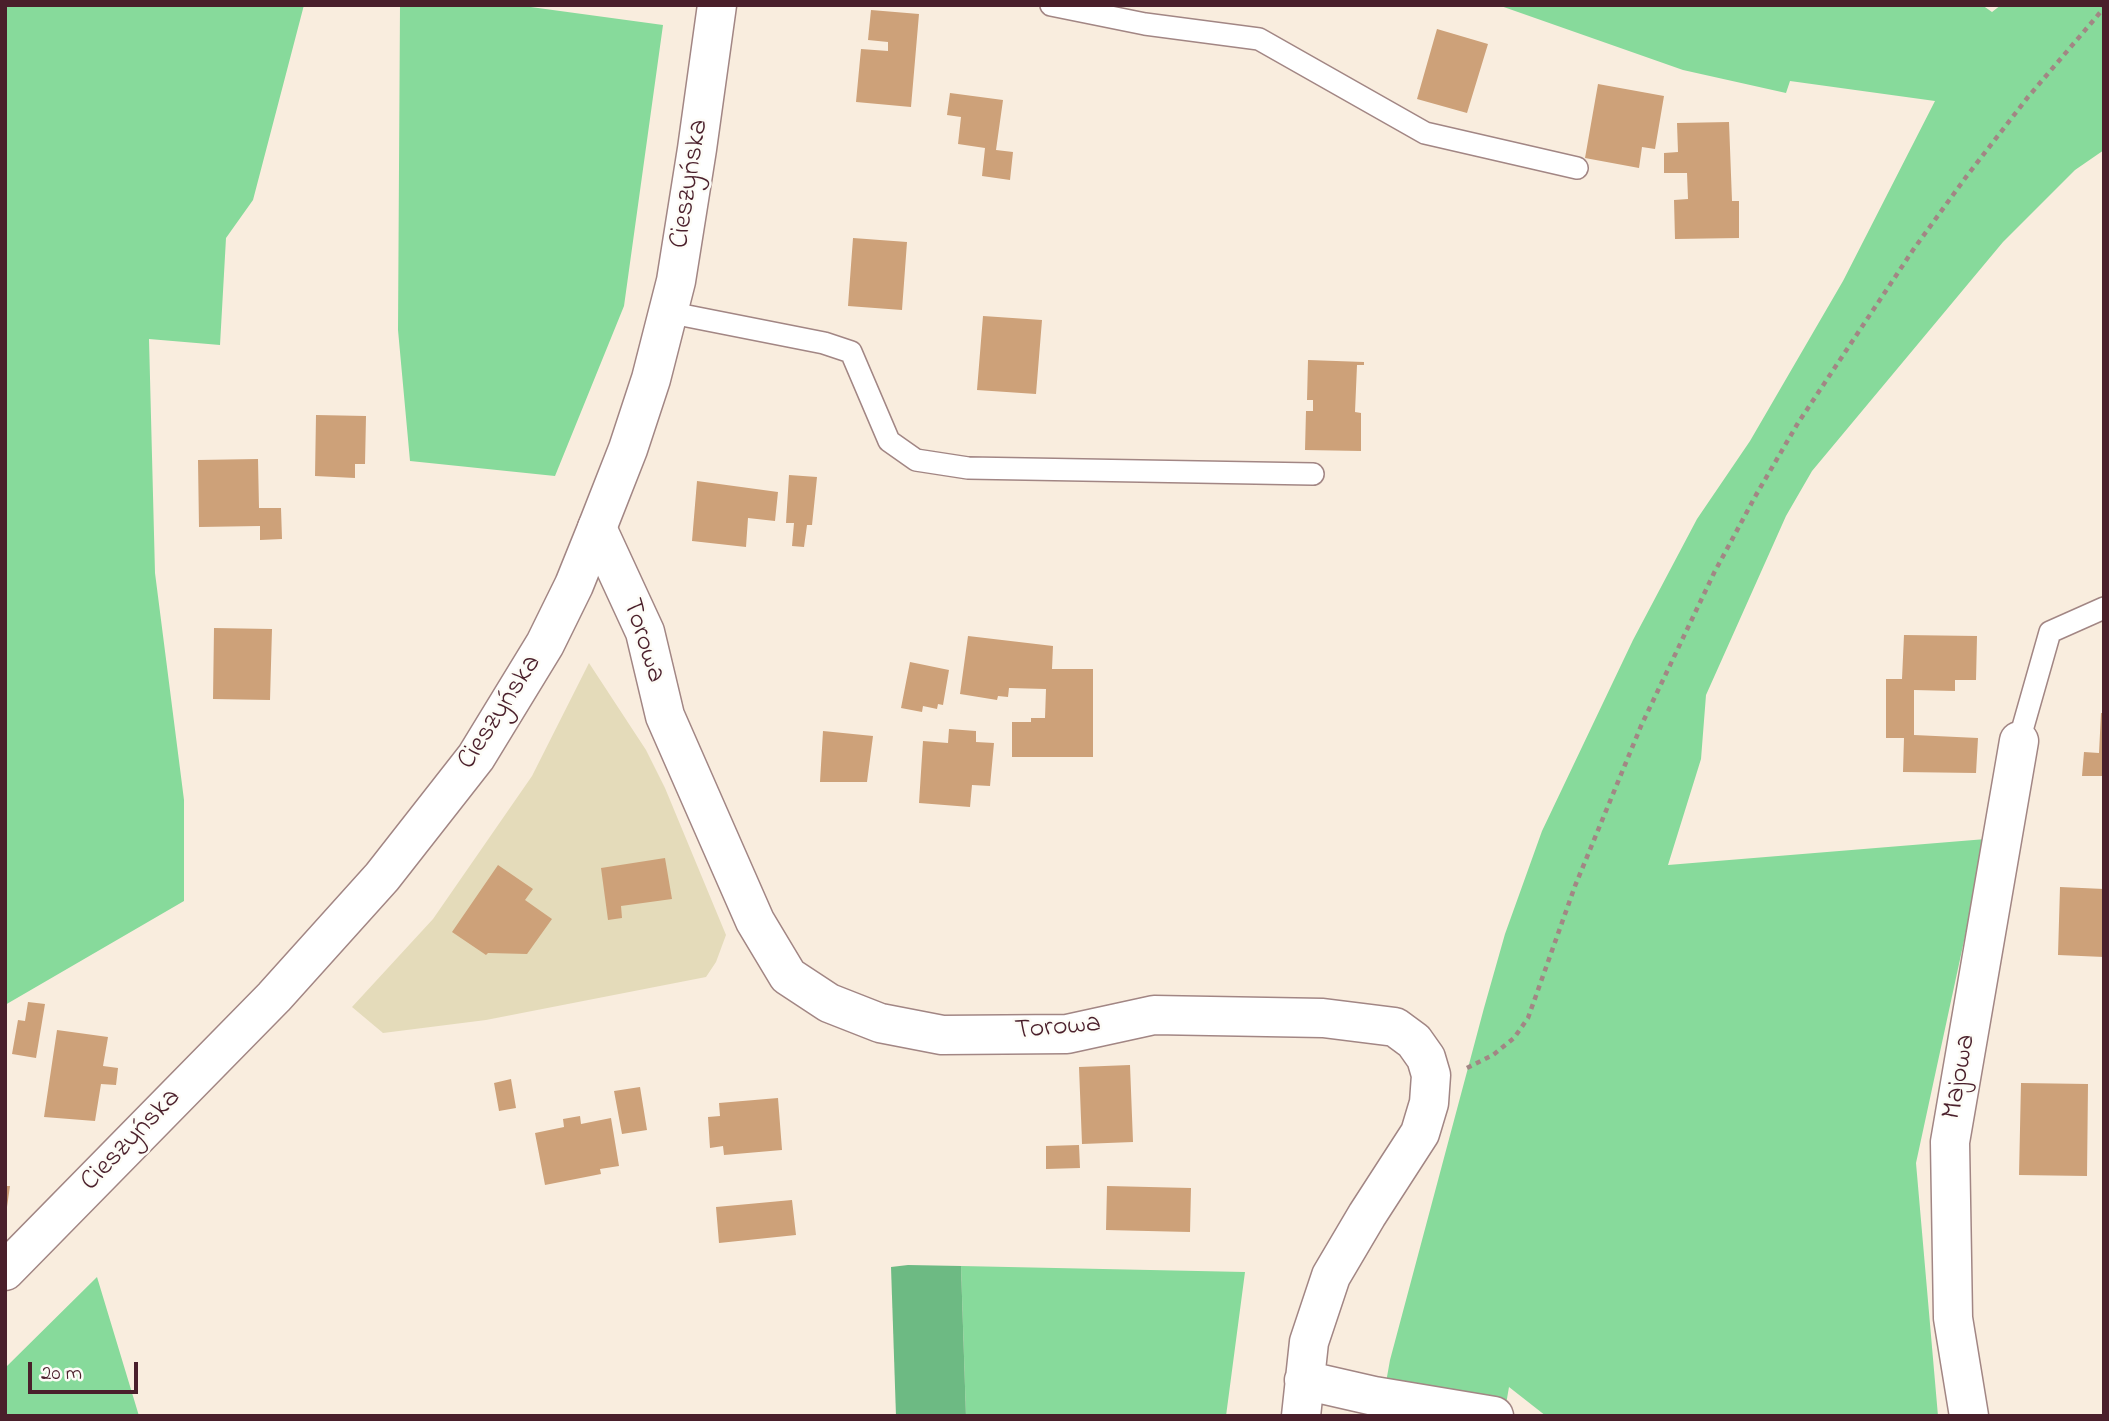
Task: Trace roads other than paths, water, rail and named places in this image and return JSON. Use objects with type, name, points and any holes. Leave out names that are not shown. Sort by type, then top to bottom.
[{"type":"street","name":"Cieszyńska","points":[[5,1271],[274,997],[382,877],[476,757],[538,656],[574,585],[628,449],[651,379],[676,281],[717,5]]},
{"type":"street","name":"Torowa","points":[[597,528],[645,632],[665,716],[755,921],[788,976],[828,1003],[880,1023],[942,1035],[1068,1034],[1154,1015],[1323,1018],[1395,1027],[1414,1041],[1426,1058],[1432,1075],[1429,1103],[1420,1133],[1331,1276],[1309,1342],[1303,1398]]},
{"type":"street","name":"Majowa","points":[[1969,1416],[1953,1318],[1950,1142],[2019,741]]},
{"type":"street","points":[[1303,1398],[1374,1396],[1494,1416]]},
{"type":"lane","points":[[1051,5],[1145,24],[1259,39],[1425,133],[1577,169]]},
{"type":"lane","points":[[667,312],[824,343],[851,352],[889,441],[916,460],[968,468],[1313,474]]},
{"type":"lane","points":[[2019,741],[2050,632],[2104,608]]}]
